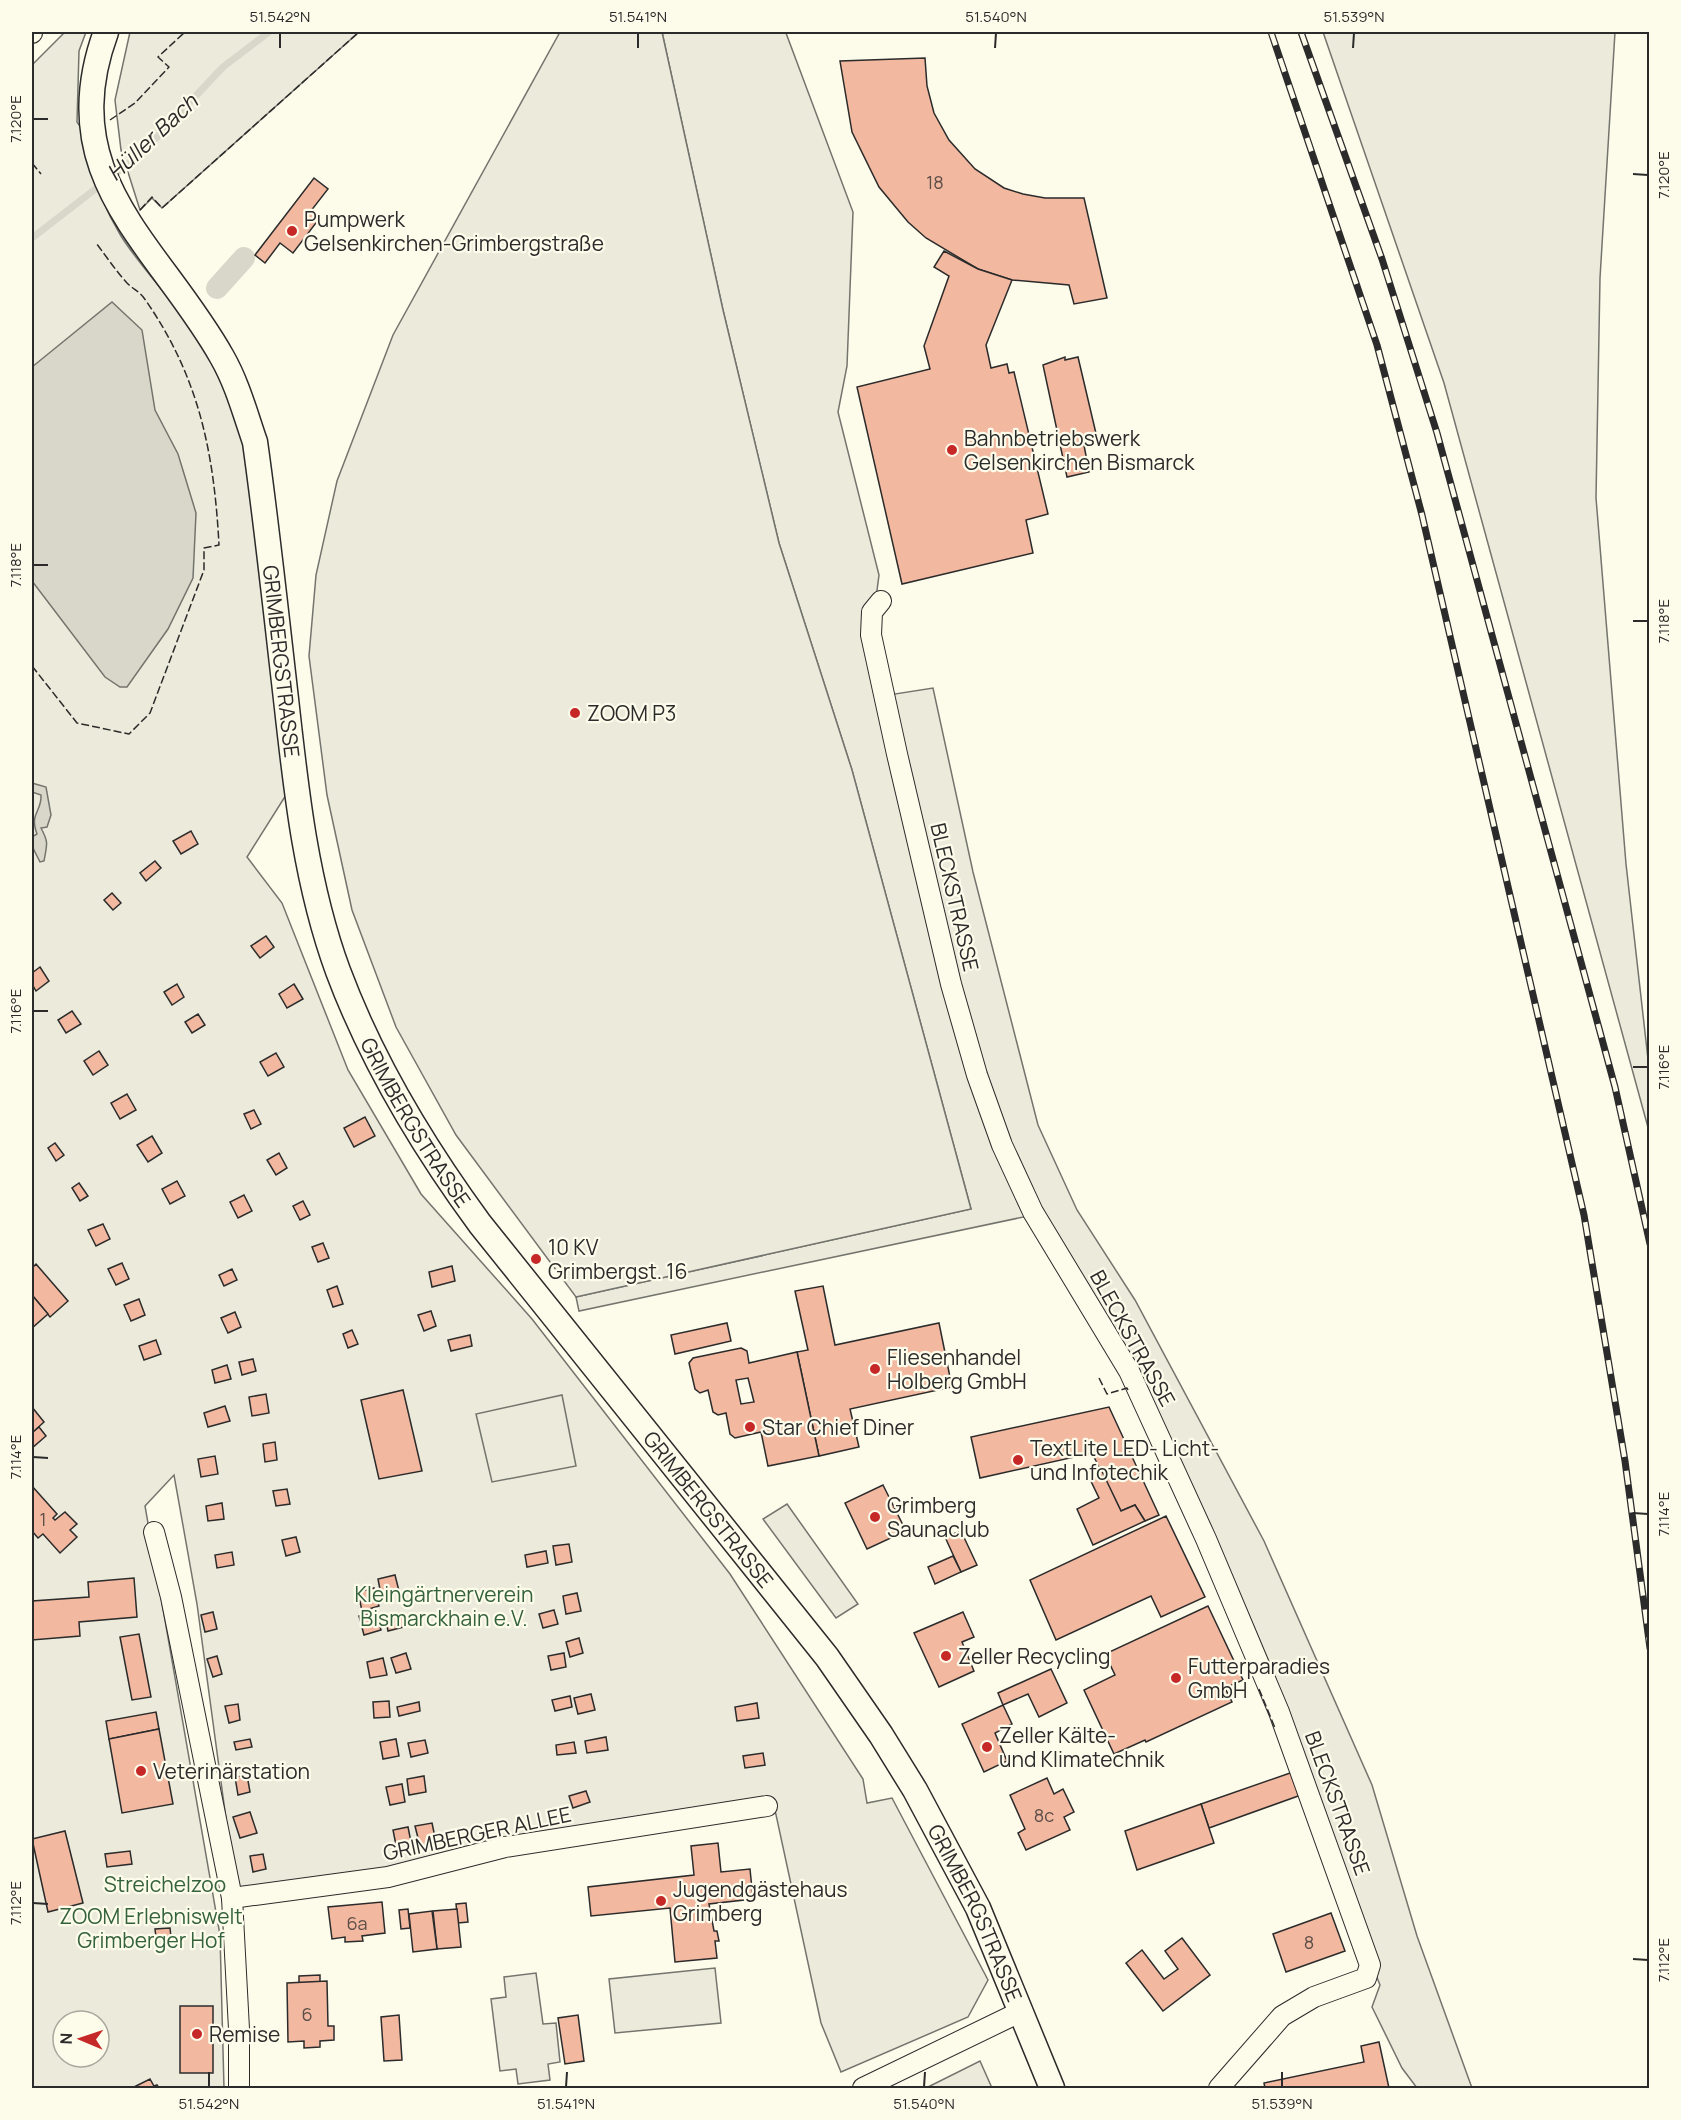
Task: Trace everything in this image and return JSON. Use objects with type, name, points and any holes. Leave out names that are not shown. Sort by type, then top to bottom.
[{"type":"street","name":"GRIMBERGSTRASSE","points":[[106,32],[93,79],[94,132],[107,182],[126,221],[191,308],[223,358],[241,400],[255,442],[294,775],[310,870],[338,970],[364,1033],[396,1096],[444,1175],[480,1224],[827,1657],[881,1735],[915,1790],[978,1908],[1052,2088]]},
{"type":"street","name":"BLECKSTRASSE","points":[[880,601],[872,612],[871,635],[897,754],[951,984],[977,1074],[1002,1144],[1033,1212],[1129,1371],[1206,1539],[1279,1712],[1370,1965],[1365,1978],[1314,1997],[1282,2016],[1219,2088]]},
{"type":"street","points":[[154,1532],[171,1597],[232,1898],[239,2030],[239,2088]]},
{"type":"street","name":"GRIMBERGER ALLEE","points":[[232,1898],[388,1877],[505,1847],[767,1806]]},
{"type":"street","points":[[863,2088],[1022,2012]]},
{"type":"green space","points":[[65,32],[86,32],[79,51],[77,122],[85,136],[92,170],[102,199],[128,247],[177,309],[213,365],[247,447],[286,795],[247,857],[282,903],[348,1070],[421,1194],[532,1319],[730,1574],[863,1779],[867,1803],[892,1798],[988,1980],[968,2017],[841,2072],[821,2023],[775,1810],[236,1893],[197,1604],[174,1475],[145,1506],[220,1935],[224,2088],[32,2088],[32,65]]},
{"type":"green space","points":[[130,32],[359,32],[162,208],[152,198],[140,210],[121,150],[115,100]]},
{"type":"green space","points":[[662,32],[791,32],[786,33],[853,212],[847,366],[838,412],[879,575],[874,613],[889,695],[933,688],[973,872],[1038,1125],[1077,1210],[1135,1300],[1264,1541],[1372,1785],[1417,1936],[1472,2088],[1417,2088],[1402,2068],[1372,2007],[1380,1985],[1134,1371],[1028,1216],[579,1311],[576,1297],[971,1209],[852,770],[779,543],[723,310]]},
{"type":"green space","points":[[1323,32],[1615,32],[1600,278],[1596,498],[1626,864],[1649,1068],[1649,1131],[1444,383]]},
{"type":"green space","points":[[715,1968],[721,2023],[615,2033],[609,1979]]},
{"type":"green space","points":[[980,2061],[992,2088],[926,2088]]},
{"type":"shaded area","name":"ZOOM P3","points":[[560,32],[662,32],[723,310],[779,543],[852,770],[971,1209],[576,1297],[456,1135],[396,1027],[352,910],[327,795],[309,656],[316,575],[337,481],[393,335]]},
{"type":"shaded area","points":[[112,302],[142,330],[155,410],[178,454],[196,513],[193,578],[168,629],[127,687],[120,687],[105,677],[32,581],[32,367]]},
{"type":"shaded area","points":[[32,783],[46,787],[51,815],[47,827],[41,828],[47,844],[44,861],[40,862],[32,846],[32,837],[37,834],[34,821],[41,795],[32,792]]},
{"type":"shaded area","points":[[562,1395],[576,1466],[492,1482],[476,1414]]},
{"type":"shaded area","points":[[787,1504],[858,1604],[836,1618],[763,1519]]},
{"type":"shaded area","points":[[536,1973],[543,2024],[556,2023],[560,2062],[548,2064],[550,2080],[518,2084],[516,2069],[500,2071],[491,1999],[506,1997],[504,1977]]},
{"type":"building","points":[[925,58],[927,86],[934,113],[949,140],[975,169],[1004,188],[1023,194],[1045,198],[1084,198],[1107,298],[1074,304],[1069,285],[1012,280],[978,269],[926,238],[908,222],[879,187],[852,132],[840,61]]},
{"type":"building","name":"Pumpwerk Gelsenkirchen-Grimbergstraße","points":[[314,178],[328,189],[310,212],[319,219],[293,253],[280,243],[265,263],[255,255]]},
{"type":"building","name":"Bahnbetriebswerk Gelsenkirchen Bismarck","points":[[944,251],[978,269],[1012,280],[986,345],[991,368],[1007,364],[1009,373],[1014,372],[1048,514],[1026,520],[1033,553],[902,584],[857,387],[930,369],[924,346],[949,276],[934,267]]},
{"type":"building","points":[[1065,357],[1065,360],[1078,357],[1098,442],[1084,445],[1089,472],[1067,477],[1043,365]]},
{"type":"building","points":[[191,831],[198,844],[181,854],[173,841]]},
{"type":"building","points":[[155,861],[161,868],[146,881],[140,873]]},
{"type":"building","points":[[112,893],[121,903],[113,910],[104,900]]},
{"type":"building","points":[[266,936],[274,947],[260,958],[251,946]]},
{"type":"building","points":[[40,967],[49,981],[36,991],[32,984],[32,973]]},
{"type":"building","points":[[177,984],[184,997],[172,1005],[164,992]]},
{"type":"building","points":[[294,984],[303,999],[287,1008],[279,994]]},
{"type":"building","points":[[72,1011],[81,1024],[66,1033],[58,1020]]},
{"type":"building","points":[[198,1014],[205,1025],[192,1033],[185,1022]]},
{"type":"building","points":[[99,1051],[108,1065],[93,1075],[84,1061]]},
{"type":"building","points":[[276,1053],[284,1067],[268,1076],[260,1062]]},
{"type":"building","points":[[127,1094],[136,1110],[120,1119],[111,1103]]},
{"type":"building","points":[[254,1110],[261,1124],[251,1129],[244,1114]]},
{"type":"building","points":[[365,1117],[375,1136],[354,1147],[344,1128]]},
{"type":"building","points":[[152,1136],[162,1153],[148,1162],[137,1145]]},
{"type":"building","points":[[55,1143],[64,1155],[56,1161],[48,1148]]},
{"type":"building","points":[[279,1153],[287,1168],[276,1175],[267,1160]]},
{"type":"building","points":[[177,1181],[185,1196],[170,1204],[162,1189]]},
{"type":"building","points":[[79,1183],[88,1196],[80,1201],[72,1188]]},
{"type":"building","points":[[244,1195],[252,1211],[238,1218],[230,1202]]},
{"type":"building","points":[[303,1201],[310,1215],[300,1220],[293,1206]]},
{"type":"building","points":[[103,1224],[110,1239],[96,1246],[88,1230]]},
{"type":"building","points":[[323,1243],[329,1258],[318,1262],[312,1247]]},
{"type":"building","points":[[122,1263],[129,1279],[116,1285],[108,1269]]},
{"type":"building","points":[[36,1264],[68,1301],[50,1317],[32,1295],[32,1268]]},
{"type":"building","points":[[452,1266],[455,1281],[432,1287],[429,1272]]},
{"type":"building","points":[[232,1269],[237,1280],[224,1286],[219,1275]]},
{"type":"building","points":[[337,1286],[343,1304],[333,1307],[327,1290]]},
{"type":"building","name":"Fliesenhandel Holberg GmbH","points":[[823,1286],[835,1345],[939,1323],[952,1387],[850,1409],[859,1447],[819,1456],[797,1352],[808,1350],[795,1291]]},
{"type":"building","points":[[32,1295],[48,1314],[32,1328]]},
{"type":"building","points":[[139,1299],[145,1315],[131,1321],[124,1305]]},
{"type":"building","points":[[431,1311],[436,1326],[424,1331],[418,1315]]},
{"type":"building","points":[[235,1312],[241,1327],[228,1333],[221,1318]]},
{"type":"building","points":[[727,1323],[731,1341],[675,1354],[671,1335]]},
{"type":"building","points":[[352,1330],[358,1344],[348,1348],[343,1334]]},
{"type":"building","points":[[470,1335],[472,1346],[451,1351],[448,1340]]},
{"type":"building","points":[[156,1340],[161,1354],[144,1360],[139,1346]]},
{"type":"building","points":[[741,1348],[747,1351],[749,1363],[797,1352],[819,1456],[768,1466],[761,1432],[735,1438],[730,1434],[726,1413],[718,1415],[713,1412],[708,1390],[700,1393],[695,1389],[689,1363],[693,1358]],"holes":[[[748,1378],[754,1402],[741,1404],[736,1380]]]},
{"type":"building","points":[[253,1359],[256,1371],[242,1375],[239,1362]]},
{"type":"building","points":[[227,1365],[231,1379],[215,1383],[212,1370]]},
{"type":"building","points":[[403,1390],[422,1471],[379,1479],[361,1400]]},
{"type":"building","points":[[266,1394],[269,1413],[252,1416],[249,1397]]},
{"type":"building","points":[[225,1406],[230,1421],[208,1427],[204,1413]]},
{"type":"building","points":[[32,1407],[44,1422],[32,1433]]},
{"type":"building","name":"TextLite LED- Licht- und Infotechik","points":[[1109,1407],[1159,1515],[1145,1521],[1135,1505],[1121,1511],[1092,1453],[980,1478],[971,1437]]},
{"type":"building","points":[[39,1427],[46,1436],[32,1448],[32,1433]]},
{"type":"building","points":[[275,1442],[277,1460],[265,1462],[263,1444]]},
{"type":"building","points":[[215,1456],[218,1474],[201,1477],[198,1459]]},
{"type":"building","name":"TextLite LED- Licht- und Infotechik","points":[[1100,1467],[1121,1511],[1135,1505],[1145,1521],[1093,1545],[1077,1509],[1099,1498],[1087,1473]]},
{"type":"building","name":"Grimberg Saunaclub","points":[[883,1485],[906,1531],[867,1549],[845,1503]]},
{"type":"building","points":[[32,1486],[57,1514],[53,1518],[55,1520],[65,1512],[77,1524],[70,1530],[77,1537],[60,1553],[43,1534],[38,1538],[32,1531]]},
{"type":"building","points":[[287,1489],[290,1504],[276,1506],[273,1491]]},
{"type":"building","points":[[222,1503],[224,1519],[208,1521],[206,1506]]},
{"type":"building","points":[[1166,1516],[1205,1597],[1161,1617],[1151,1596],[1056,1640],[1030,1580]]},
{"type":"building","points":[[961,1531],[977,1565],[961,1572],[945,1537]]},
{"type":"building","points":[[296,1537],[300,1552],[286,1556],[282,1540]]},
{"type":"building","points":[[569,1544],[572,1562],[556,1565],[553,1546]]},
{"type":"building","points":[[546,1551],[548,1563],[527,1567],[525,1555]]},
{"type":"building","points":[[232,1552],[234,1565],[217,1568],[215,1555]]},
{"type":"building","points":[[953,1556],[961,1572],[935,1584],[928,1567]]},
{"type":"building","points":[[395,1575],[399,1591],[381,1595],[378,1579]]},
{"type":"building","points":[[134,1578],[137,1617],[79,1622],[80,1636],[32,1640],[32,1601],[89,1597],[88,1582]]},
{"type":"building","points":[[374,1588],[379,1606],[362,1611],[358,1592]]},
{"type":"building","points":[[577,1593],[581,1611],[566,1614],[563,1596]]},
{"type":"building","name":"Futterparadies GmbH","points":[[1208,1606],[1243,1680],[1225,1688],[1232,1702],[1146,1742],[1145,1740],[1114,1754],[1084,1690],[1115,1675],[1105,1654]]},
{"type":"building","points":[[554,1610],[558,1624],[543,1628],[539,1614]]},
{"type":"building","points":[[213,1612],[217,1629],[205,1632],[201,1615]]},
{"type":"building","points":[[376,1612],[381,1630],[364,1635],[359,1616]]},
{"type":"building","name":"Zeller Recycling","points":[[963,1612],[974,1637],[962,1642],[974,1671],[939,1687],[914,1633]]},
{"type":"building","points":[[402,1613],[404,1627],[388,1631],[385,1616]]},
{"type":"building","points":[[139,1634],[151,1697],[132,1700],[120,1637]]},
{"type":"building","points":[[579,1638],[583,1653],[570,1657],[566,1642]]},
{"type":"building","points":[[406,1653],[411,1669],[396,1673],[391,1658]]},
{"type":"building","points":[[564,1653],[566,1667],[551,1670],[548,1656]]},
{"type":"building","points":[[217,1656],[222,1674],[213,1677],[207,1659]]},
{"type":"building","points":[[383,1658],[387,1675],[370,1678],[367,1662]]},
{"type":"building","points":[[1051,1669],[1067,1703],[1039,1717],[1028,1694],[1003,1705],[998,1693]]},
{"type":"building","points":[[591,1694],[595,1710],[578,1714],[574,1698]]},
{"type":"building","points":[[570,1696],[572,1707],[555,1711],[552,1700]]},
{"type":"building","points":[[389,1701],[390,1717],[374,1718],[373,1702]]},
{"type":"building","points":[[419,1702],[420,1711],[399,1716],[397,1707]]},
{"type":"building","points":[[757,1703],[759,1718],[737,1721],[735,1707]]},
{"type":"building","points":[[238,1704],[240,1720],[229,1723],[225,1706]]},
{"type":"building","name":"Zeller Kälte- und Klimatechnik","points":[[1003,1705],[1012,1724],[995,1733],[1007,1761],[984,1772],[962,1724]]},
{"type":"building","points":[[156,1712],[159,1729],[109,1739],[106,1721]]},
{"type":"building","name":"Veterinärstation","points":[[159,1729],[173,1804],[122,1813],[109,1739]]},
{"type":"building","points":[[606,1737],[608,1750],[587,1753],[585,1741]]},
{"type":"building","points":[[250,1739],[252,1747],[236,1750],[234,1742]]},
{"type":"building","points":[[396,1739],[399,1756],[383,1759],[380,1742]]},
{"type":"building","points":[[425,1740],[428,1753],[411,1757],[408,1743]]},
{"type":"building","points":[[574,1742],[576,1753],[557,1755],[556,1745]]},
{"type":"building","points":[[763,1753],[765,1765],[745,1768],[743,1756]]},
{"type":"building","points":[[1293,1772],[1301,1795],[1209,1828],[1201,1804]]},
{"type":"building","points":[[247,1775],[250,1792],[238,1795],[235,1777]]},
{"type":"building","points":[[424,1776],[426,1792],[409,1795],[407,1779]]},
{"type":"building","points":[[1047,1778],[1054,1794],[1063,1789],[1074,1812],[1064,1817],[1070,1830],[1026,1850],[1018,1833],[1025,1829],[1010,1795]]},
{"type":"building","points":[[402,1784],[405,1802],[390,1805],[386,1787]]},
{"type":"building","points":[[586,1791],[590,1802],[573,1808],[569,1796]]},
{"type":"building","points":[[1201,1804],[1214,1843],[1137,1870],[1125,1831]]},
{"type":"building","points":[[250,1812],[257,1833],[240,1838],[233,1817]]},
{"type":"building","points":[[432,1823],[436,1842],[420,1846],[415,1826]]},
{"type":"building","points":[[408,1827],[411,1842],[396,1845],[393,1830]]},
{"type":"building","points":[[65,1831],[83,1903],[48,1912],[32,1839]]},
{"type":"building","name":"Jugendgästehaus Grimberg","points":[[718,1843],[721,1872],[750,1869],[753,1899],[709,1904],[714,1931],[717,1931],[719,1941],[715,1941],[717,1958],[675,1962],[670,1908],[591,1916],[588,1887],[694,1875],[691,1846]]},
{"type":"building","points":[[130,1851],[132,1864],[107,1867],[105,1854]]},
{"type":"building","points":[[263,1854],[266,1869],[253,1872],[250,1856]]},
{"type":"building","points":[[382,1902],[385,1933],[362,1936],[363,1941],[345,1942],[345,1937],[332,1939],[328,1907]]},
{"type":"building","points":[[466,1903],[468,1922],[458,1923],[456,1904]]},
{"type":"building","points":[[408,1909],[410,1928],[401,1929],[399,1910]]},
{"type":"building","points":[[457,1909],[461,1947],[437,1949],[433,1911]]},
{"type":"building","points":[[432,1911],[437,1949],[413,1952],[409,1914]]},
{"type":"building","points":[[1331,1913],[1345,1951],[1286,1972],[1273,1934]]},
{"type":"building","points":[[170,1928],[171,1937],[156,1938],[155,1929]]},
{"type":"building","points":[[1182,1938],[1210,1975],[1163,2011],[1126,1963],[1142,1950],[1164,1979],[1178,1969],[1165,1951]]},
{"type":"building","points":[[320,1975],[320,1982],[299,1983],[299,1976]]},
{"type":"building","points":[[327,1981],[328,2026],[334,2026],[334,2040],[320,2041],[320,2047],[304,2048],[304,2041],[288,2042],[287,1983]]},
{"type":"building","name":"Remise","points":[[180,2006],[213,2006],[213,2073],[180,2073]]},
{"type":"building","points":[[399,2015],[402,2060],[384,2061],[381,2017]]},
{"type":"building","points":[[578,2015],[584,2061],[565,2064],[558,2018]]},
{"type":"building","points":[[1379,2042],[1389,2088],[1265,2088],[1264,2083],[1364,2062],[1361,2046]]},
{"type":"building","points":[[150,2079],[154,2086],[157,2085],[159,2088],[132,2088]]},
{"type":"waterway","name":"Hüller Bach","points":[[32,238],[142,153],[223,67],[269,32]]},
{"type":"waterway","points":[[217,288],[244,258]]},
{"type":"railway","points":[[1271,32],[1377,345],[1422,515],[1584,1215],[1625,1461],[1650,1648]]},
{"type":"railway","points":[[1301,32],[1382,259],[1437,433],[1615,1087],[1650,1244]]},
{"type":"fence","points":[[110,120],[135,103],[169,67],[158,57],[185,32]]},
{"type":"fence","points":[[140,210],[152,197],[162,208],[359,32]]},
{"type":"fence","points":[[32,163],[41,174]]},
{"type":"fence","points":[[32,666],[77,723],[129,734],[150,713],[204,570],[204,548],[219,545],[217,511],[208,447],[191,386],[163,327],[144,298],[127,283],[96,243]]},
{"type":"fence","points":[[1099,1378],[1107,1394],[1127,1388],[1129,1392]]},
{"type":"fence","points":[[1259,1689],[1275,1728]]},
{"type":"place","name":"Pumpwerk Gelsenkirchen-Grimbergstraße","points":[[292,231]]},
{"type":"place","name":"Bahnbetriebswerk Gelsenkirchen Bismarck","points":[[952,450]]},
{"type":"place","name":"ZOOM P3","points":[[575,713]]},
{"type":"place","name":"10 KV Grimbergst. 16","points":[[536,1259]]},
{"type":"place","name":"Fliesenhandel Holberg GmbH","points":[[875,1369]]},
{"type":"place","name":"Star Chief Diner","points":[[750,1427]]},
{"type":"place","name":"TextLite LED- Licht- und Infotechik","points":[[1018,1460]]},
{"type":"place","name":"Grimberg Saunaclub","points":[[875,1517]]},
{"type":"place","name":"Zeller Recycling","points":[[946,1656]]},
{"type":"place","name":"Futterparadies GmbH","points":[[1176,1678]]},
{"type":"place","name":"Zeller Kälte- und Klimatechnik","points":[[987,1747]]},
{"type":"place","name":"Veterinärstation","points":[[141,1771]]},
{"type":"place","name":"Jugendgästehaus Grimberg","points":[[661,1901]]},
{"type":"place","name":"Remise","points":[[197,2034]]},
{"type":"park label","name":"Kleingärtnerverein Bismarckhain e.V.","points":[[444,1606]]},
{"type":"park label","name":"Streichelzoo","points":[[165,1884]]},
{"type":"park label","name":"ZOOM Erlebniswelt Grimberger Hof","points":[[151,1928]]}]
